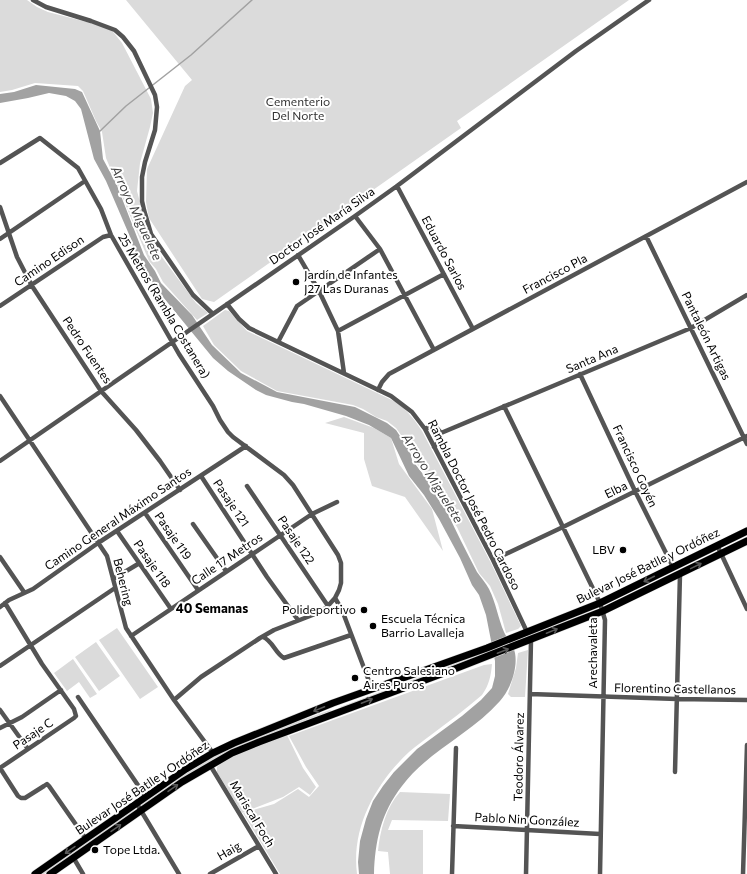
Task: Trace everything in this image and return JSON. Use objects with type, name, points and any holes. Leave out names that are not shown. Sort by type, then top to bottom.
[{"type":"main road","name":"Bulevar José Batlle y Ordóñez","points":[[35,874],[146,797],[213,753],[333,703],[487,648],[600,604],[747,531]]},
{"type":"main road","name":"Bulevar José Batlle y Ordóñez","points":[[50,874],[182,782],[232,753],[531,640],[603,611],[747,541]]},
{"type":"street","points":[[33,0],[46,7],[115,30],[123,37],[134,51],[146,73],[155,95],[157,116],[155,130],[142,177],[142,201],[151,234],[193,295],[213,314]]},
{"type":"street","name":"Doctor José María Silva","points":[[0,461],[355,216],[576,51],[650,0]]},
{"type":"street","name":"25 Metros (Rambla Costanera)","points":[[0,163],[40,138],[78,168],[101,209],[111,235],[179,354],[228,432],[284,475],[312,514],[335,550],[341,563],[341,583],[335,598]]},
{"type":"street","points":[[0,239],[85,181]]},
{"type":"street","name":"Francisco Pla","points":[[378,390],[382,382],[389,374],[747,182]]},
{"type":"street","name":"Eduardo Sarlos","points":[[397,186],[473,329]]},
{"type":"street","name":"Pedro Fuentes","points":[[0,207],[20,263],[32,286],[102,391],[136,430],[180,490]]},
{"type":"street","points":[[355,216],[380,249],[434,350]]},
{"type":"street","name":"Camino Edison","points":[[0,306],[103,237],[111,235]]},
{"type":"street","name":"Pantaleón Artigas","points":[[646,236],[746,437],[747,444]]},
{"type":"street","points":[[278,342],[297,306],[380,249]]},
{"type":"street","points":[[298,255],[338,331],[344,373]]},
{"type":"street","points":[[338,331],[444,274]]},
{"type":"street","name":"Santa Ana","points":[[441,433],[691,328],[747,295]]},
{"type":"street","name":"Rambla Doctor José Pedro Cardoso","points":[[227,304],[243,324],[391,396],[406,406],[418,419],[425,429],[493,560],[527,632]]},
{"type":"street","name":"Francisco Goyén","points":[[580,374],[635,491],[673,567]]},
{"type":"street","name":"Behering","points":[[0,396],[107,556],[126,628],[174,700],[213,753]]},
{"type":"street","name":"Arechavaleta","points":[[504,406],[564,527],[600,604],[605,620],[600,874]]},
{"type":"street","points":[[425,429],[429,427],[436,427],[441,433],[440,440],[434,447]]},
{"type":"street","name":"Elba","points":[[493,560],[564,527],[746,437]]},
{"type":"street","name":"Camino General Máximo Santos","points":[[0,607],[24,592],[33,589],[98,543],[246,446]]},
{"type":"street","name":"Pasaje 121","points":[[200,476],[298,620]]},
{"type":"street","name":"Pasaje 122","points":[[247,486],[328,606]]},
{"type":"street","name":"Calle 17 Metros","points":[[131,636],[312,514],[337,502]]},
{"type":"street","name":"Pasaje 119","points":[[145,513],[198,590]]},
{"type":"street","points":[[193,524],[226,572]]},
{"type":"street","name":"Pasaje 118","points":[[117,531],[138,564],[171,609]]},
{"type":"street","points":[[717,545],[747,609]]},
{"type":"street","points":[[0,557],[24,592]]},
{"type":"street","points":[[113,579],[138,564]]},
{"type":"street","points":[[675,772],[680,574]]},
{"type":"street","points":[[0,666],[115,588]]},
{"type":"street","points":[[174,700],[201,677],[263,636],[314,614],[328,606],[335,598],[342,610],[372,689]]},
{"type":"street","points":[[0,728],[11,724],[60,690],[5,603]]},
{"type":"street","points":[[271,642],[270,638],[272,632]]},
{"type":"street","points":[[263,636],[271,642],[279,654],[284,658],[351,635]]},
{"type":"street","name":"Teodoro Álvarez","points":[[526,874],[531,640]]},
{"type":"street","name":"Pasaje C","points":[[0,768],[76,716],[74,709],[60,690]]},
{"type":"street","name":"Florentino Castellanos","points":[[530,694],[747,700]]},
{"type":"street","points":[[78,697],[146,797]]},
{"type":"street","points":[[333,703],[336,713]]},
{"type":"street","points":[[0,710],[28,749]]},
{"type":"street","points":[[743,874],[747,745]]},
{"type":"street","points":[[452,874],[456,748]]},
{"type":"street","name":"Mariscal Foch","points":[[210,765],[276,874]]},
{"type":"street","points":[[0,768],[18,796],[21,798],[25,798],[47,784],[86,839]]},
{"type":"street","points":[[136,804],[179,874]]},
{"type":"street","name":"Pablo Nin González","points":[[453,826],[600,834]]},
{"type":"street","name":"Haig","points":[[210,874],[259,846]]},
{"type":"street","points":[[73,857],[83,874]]},
{"type":"green space","points":[[0,0],[27,0],[48,12],[110,28],[122,43],[151,99],[153,113],[140,163],[137,191],[148,233],[156,249],[196,303],[208,313],[197,320],[163,282],[156,269],[149,261],[106,158],[102,132],[83,91],[78,86],[35,83],[0,92]]},
{"type":"green space","name":"Cementerio Del Norte","points":[[126,0],[629,0],[457,121],[461,128],[214,302],[202,299],[149,218],[146,202],[147,169],[185,86],[192,80]]},
{"type":"green space","points":[[225,310],[229,311],[247,331],[396,402],[414,419],[422,431],[491,563],[521,626],[518,629],[506,633],[498,604],[490,586],[479,573],[447,509],[428,477],[414,461],[406,442],[396,428],[387,421],[353,405],[277,391],[241,371],[214,345],[203,326]]},
{"type":"green space","points":[[344,417],[374,428],[391,438],[399,464],[432,509],[443,551],[405,497],[372,486],[364,459],[364,433],[325,423]]},
{"type":"green space","points":[[117,628],[158,687],[140,699],[99,640]]},
{"type":"green space","points":[[96,642],[120,676],[99,691],[75,657]]},
{"type":"green space","points":[[528,650],[525,697],[511,697],[508,694],[516,668],[518,653]]},
{"type":"green space","points":[[489,651],[490,652],[341,708],[340,707]]},
{"type":"green space","points":[[73,659],[97,694],[90,698],[79,682],[67,691],[54,673]]},
{"type":"green space","points":[[492,664],[489,680],[482,695],[409,752],[397,764],[376,792],[368,807],[358,839],[356,857],[357,874],[280,874],[243,813],[274,804],[298,789],[309,797],[319,786],[306,767],[289,736],[484,665]]},
{"type":"green space","points":[[330,710],[331,711],[257,739],[142,806],[141,805],[216,755],[282,727]]},
{"type":"green space","points":[[287,735],[303,768],[316,787],[310,795],[299,787],[283,797],[242,813],[217,772],[217,767],[230,758]]},
{"type":"green space","points":[[400,792],[450,794],[448,821],[392,820],[388,830],[423,830],[423,874],[390,874],[388,852],[378,851],[384,820],[395,798]]},
{"type":"green space","points":[[133,809],[135,811],[44,874],[41,874]]},
{"type":"shaded area","points":[[36,85],[75,89],[82,92],[100,131],[103,159],[116,183],[144,255],[161,283],[192,315],[212,345],[241,373],[277,392],[355,407],[387,423],[396,430],[408,448],[412,460],[426,478],[440,502],[446,509],[477,572],[491,594],[504,632],[515,653],[515,666],[510,685],[504,696],[489,713],[437,752],[412,774],[402,786],[389,806],[380,828],[374,874],[359,874],[358,862],[360,841],[373,801],[394,772],[417,749],[462,716],[481,700],[492,688],[495,676],[495,661],[486,615],[479,595],[472,585],[460,558],[439,519],[424,495],[409,476],[391,438],[369,425],[346,416],[266,395],[228,371],[213,358],[154,286],[134,251],[131,239],[106,181],[94,159],[81,109],[75,101],[66,96],[49,93],[0,103],[0,94],[14,92]]},
{"type":"waterway","points":[[99,132],[126,106],[191,55],[252,0]]},
{"type":"place","name":"Jardín de Infantes J27 Las Duranas","points":[[296,282]]},
{"type":"place","name":"LBV","points":[[623,550]]},
{"type":"place","name":"Polideportivo","points":[[364,610]]},
{"type":"place","name":"Escuela Técnica Barrio Lavalleja","points":[[373,626]]},
{"type":"place","name":"Centro Salesiano Aires Puros","points":[[355,678]]},
{"type":"place","name":"Tope Ltda.","points":[[95,850]]},
{"type":"district","name":"40 Semanas","points":[[212,608]]},
{"type":"water label","name":"Arroyo Miguelete","points":[[137,213]]},
{"type":"water label","name":"Arroyo Miguelete","points":[[433,478]]}]
